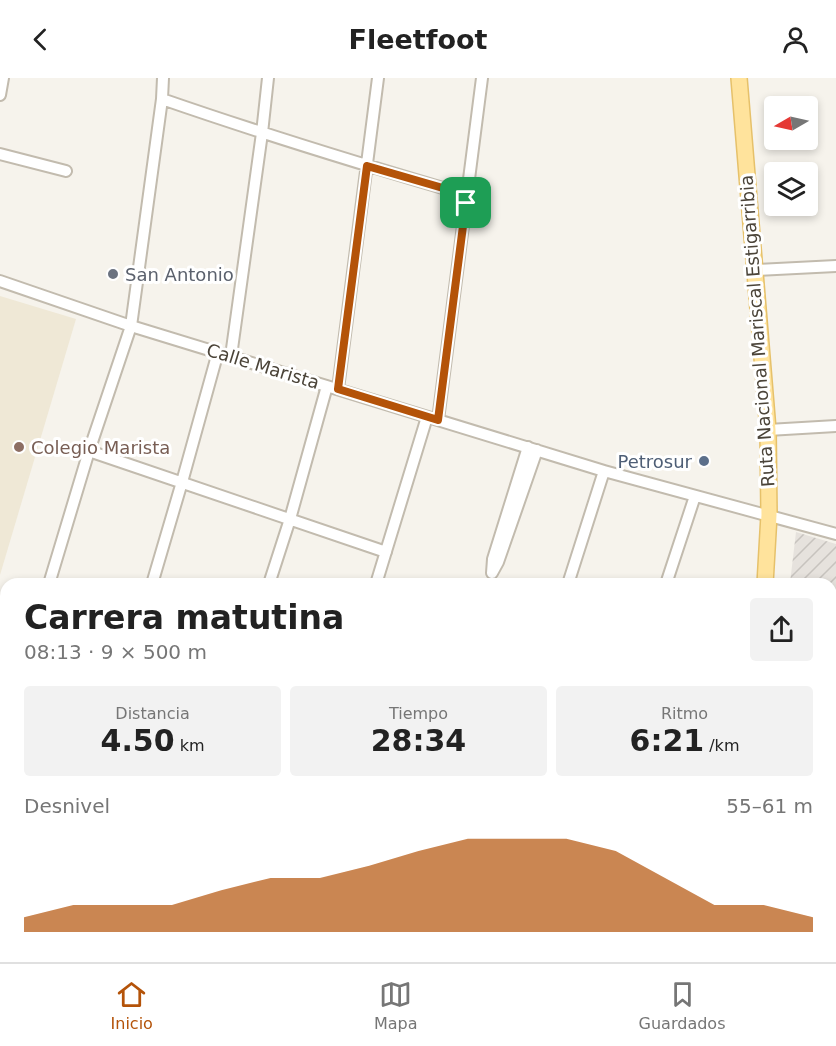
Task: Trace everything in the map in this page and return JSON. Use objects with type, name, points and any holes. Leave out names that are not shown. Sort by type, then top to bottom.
[{"type":"main road","name":"Ruta Nacional Mariscal Estigarribia","points":[[739,78],[768,430],[769,515],[765,578]]},
{"type":"street","points":[[0,96],[3,78]]},
{"type":"street","points":[[51,578],[89,451],[131,326],[163,78]]},
{"type":"street","points":[[231,356],[268,78]]},
{"type":"street","points":[[271,578],[332,388],[367,166],[378,78]]},
{"type":"street","points":[[378,578],[432,418],[467,195],[482,78]]},
{"type":"street","points":[[162,99],[262,133],[467,195]]},
{"type":"street","points":[[0,154],[66,171]]},
{"type":"street","points":[[755,270],[836,266]]},
{"type":"street","name":"Calle Marista","points":[[0,281],[131,326],[604,471],[836,534]]},
{"type":"street","points":[[154,578],[218,352]]},
{"type":"street","points":[[768,430],[836,426]]},
{"type":"street","points":[[490,578],[493,560],[532,449]]},
{"type":"street","points":[[89,451],[386,552]]},
{"type":"street","points":[[570,578],[604,471]]},
{"type":"street","points":[[668,578],[695,496]]},
{"type":"shaded area","name":"Colegio Marista","points":[[0,296],[76,319],[0,575]]},
{"type":"shaded area","points":[[796,532],[836,544],[836,578],[791,578]]},
{"type":"place","name":"San Antonio","points":[[113,274]]},
{"type":"place","name":"Colegio Marista","points":[[19,447]]},
{"type":"place","name":"Petrosur","points":[[704,461]]},
{"type":"route","points":[[367,166],[467,195],[466,203],[438,420],[338,389],[367,166]]}]
